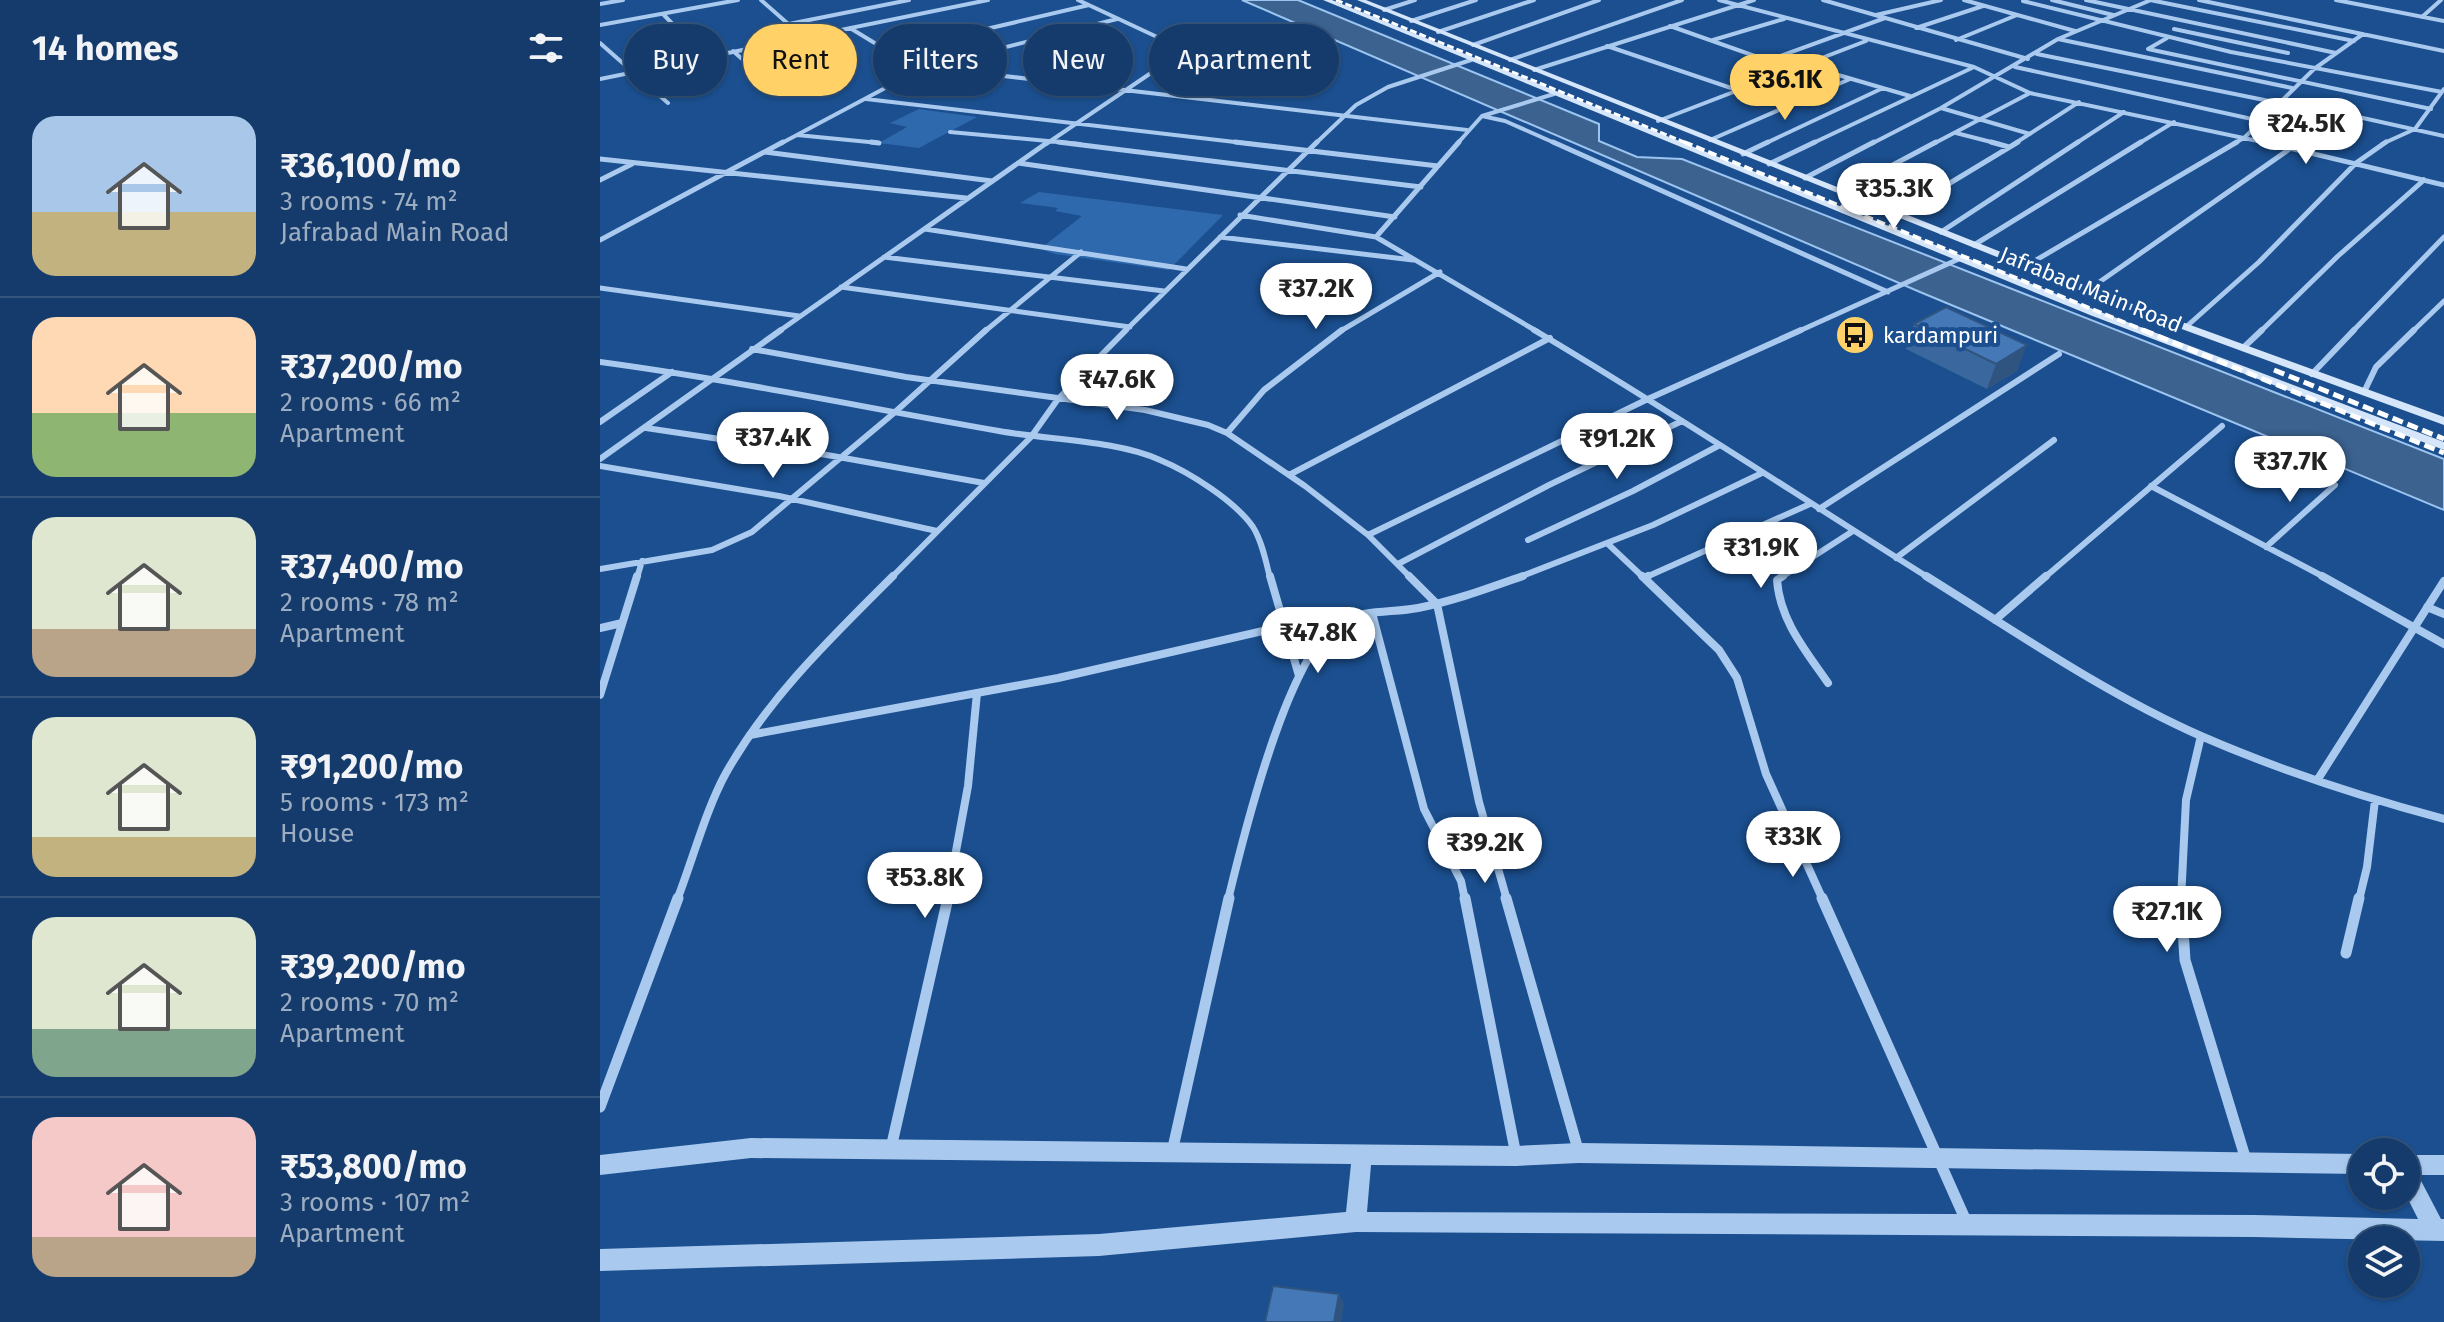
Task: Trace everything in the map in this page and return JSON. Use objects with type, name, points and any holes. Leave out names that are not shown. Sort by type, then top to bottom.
[{"type":"main road","name":"Jafrabad Main Road","points":[[1326,0],[1467,62],[1554,94],[2094,313],[2444,446]]},
{"type":"main road","name":"Jafrabad Main Road","points":[[1362,0],[2026,266],[2444,421]]},
{"type":"main road","points":[[2397,428],[2416,411]]},
{"type":"street","points":[[600,4],[623,0]]},
{"type":"street","points":[[600,25],[738,0]]},
{"type":"street","points":[[761,0],[789,24],[909,0]]},
{"type":"street","points":[[869,0],[878,6]]},
{"type":"street","points":[[857,27],[988,0]]},
{"type":"street","points":[[1078,0],[1128,24]]},
{"type":"street","points":[[1384,10],[1415,0]]},
{"type":"street","points":[[1411,21],[1476,0]]},
{"type":"street","points":[[1438,32],[1534,0]]},
{"type":"street","points":[[1473,45],[1599,0]]},
{"type":"street","points":[[1510,60],[1682,0]]},
{"type":"street","points":[[1719,0],[1974,67],[1999,76],[2007,85],[2030,93],[2174,122],[2444,185]]},
{"type":"street","points":[[1534,70],[1754,0]]},
{"type":"street","points":[[1823,0],[2028,59]]},
{"type":"street","points":[[1843,5],[1856,0]]},
{"type":"street","points":[[1875,15],[1941,0]]},
{"type":"street","points":[[1964,0],[2075,31]]},
{"type":"street","points":[[2052,0],[2113,15]]},
{"type":"street","points":[[2086,0],[2336,53]]},
{"type":"street","points":[[1805,178],[1941,108],[2058,39],[2150,0],[2354,41]]},
{"type":"street","points":[[2199,0],[2444,51]]},
{"type":"street","points":[[2336,0],[2444,21]]},
{"type":"street","points":[[2426,0],[2441,2]]},
{"type":"street","points":[[2023,1],[2097,22],[2314,69],[2443,90],[2415,129],[2376,147],[2356,163],[2259,262],[2187,326]]},
{"type":"street","points":[[2422,17],[2441,2]]},
{"type":"street","points":[[1007,24],[1089,5]]},
{"type":"street","points":[[1915,28],[1983,5]]},
{"type":"street","points":[[663,14],[673,24]]},
{"type":"street","points":[[1955,40],[2017,15]]},
{"type":"street","points":[[1765,79],[1739,71],[1886,18]]},
{"type":"street","points":[[1007,47],[1117,19]]},
{"type":"street","points":[[1712,41],[1784,19]]},
{"type":"street","points":[[1133,26],[1185,50],[1133,87]]},
{"type":"street","points":[[1670,26],[1792,69]]},
{"type":"street","points":[[2277,61],[2323,26]]},
{"type":"street","points":[[2174,29],[2288,53]]},
{"type":"street","points":[[2026,266],[2244,138],[2292,88],[2363,34]]},
{"type":"street","points":[[2168,38],[2148,49],[2431,109]]},
{"type":"street","points":[[2058,39],[2292,88]]},
{"type":"street","points":[[1658,121],[1868,40]]},
{"type":"street","points":[[600,43],[624,66]]},
{"type":"street","points":[[1606,46],[1737,90]]},
{"type":"street","points":[[727,52],[743,49]]},
{"type":"street","points":[[733,51],[743,60]]},
{"type":"street","points":[[2037,54],[2444,136]]},
{"type":"street","points":[[600,1107],[724,776],[796,673],[1031,437],[1058,399],[1164,291],[1345,116],[1369,96],[1467,62]]},
{"type":"street","points":[[1803,65],[1910,97]]},
{"type":"street","points":[[1769,164],[1974,67]]},
{"type":"street","points":[[2014,67],[2261,121]]},
{"type":"street","points":[[600,79],[624,74]]},
{"type":"street","points":[[1710,140],[1850,79]]},
{"type":"street","points":[[1743,154],[1883,88]]},
{"type":"street","points":[[1133,93],[1467,130]]},
{"type":"street","points":[[1842,192],[2030,93]]},
{"type":"street","points":[[1376,237],[1482,116],[1554,94]]},
{"type":"street","points":[[600,240],[873,95]]},
{"type":"street","points":[[661,96],[668,103]]},
{"type":"street","points":[[600,459],[966,198],[1120,96]]},
{"type":"street","points":[[866,99],[1438,166]]},
{"type":"street","points":[[1897,215],[2079,102]]},
{"type":"street","points":[[1941,108],[2030,134]]},
{"type":"street","points":[[1941,232],[2124,112]]},
{"type":"street","points":[[1482,116],[1505,121],[1888,292]]},
{"type":"street","points":[[1974,245],[2174,122]]},
{"type":"street","points":[[950,132],[1146,152],[1421,187]]},
{"type":"street","points":[[1955,132],[2009,147]]},
{"type":"street","points":[[797,135],[879,143]]},
{"type":"street","points":[[2088,290],[2291,148]]},
{"type":"street","points":[[765,152],[992,181]]},
{"type":"street","points":[[600,159],[966,198]]},
{"type":"street","points":[[1018,163],[1395,217]]},
{"type":"street","points":[[600,180],[632,164]]},
{"type":"street","points":[[2243,348],[2338,256],[2424,180]]},
{"type":"street","points":[[1240,215],[1376,237],[1650,398],[1718,446],[2092,680],[2201,736],[2375,800],[2444,819]]},
{"type":"street","points":[[925,229],[1186,269]]},
{"type":"street","points":[[1220,237],[1417,260]]},
{"type":"street","points":[[2312,374],[2444,237]]},
{"type":"street","points":[[600,569],[712,550],[752,532],[894,413],[1007,311],[1081,252]]},
{"type":"street","points":[[884,257],[1164,291]]},
{"type":"street","points":[[1368,535],[1650,398],[1961,258]]},
{"type":"street","points":[[1227,433],[1263,391],[1303,359],[1342,331],[1440,272]]},
{"type":"street","points":[[841,287],[1130,327]]},
{"type":"street","points":[[600,288],[800,317]]},
{"type":"street","points":[[2364,392],[2376,367],[2444,301]]},
{"type":"street","points":[[1289,475],[1550,338]]},
{"type":"street","points":[[752,349],[1193,420],[1227,433],[1289,475],[1368,535],[1398,564],[1437,604],[1479,802],[1579,1153]]},
{"type":"street","points":[[1819,509],[2059,354]]},
{"type":"street","points":[[600,362],[715,377],[894,413],[1031,437],[1102,445],[1159,459],[1224,498],[1253,527],[1299,677]]},
{"type":"street","points":[[600,422],[672,371]]},
{"type":"street","points":[[1398,564],[1549,485],[1682,421]]},
{"type":"street","points":[[1995,620],[2222,426]]},
{"type":"street","points":[[646,428],[984,483]]},
{"type":"street","points":[[1896,558],[2054,440]]},
{"type":"street","points":[[1528,540],[1633,491],[1718,446]]},
{"type":"street","points":[[600,466],[791,499],[937,531]]},
{"type":"street","points":[[1172,1153],[1234,874],[1278,730],[1312,649],[1334,626],[1356,615],[1437,604],[1531,574],[1690,510],[1762,473]]},
{"type":"street","points":[[2266,547],[2335,485]]},
{"type":"street","points":[[2151,486],[2444,644]]},
{"type":"street","points":[[1644,578],[1810,504]]},
{"type":"street","points":[[1828,683],[1787,621],[1777,596],[1777,580],[1853,531]]},
{"type":"street","points":[[1608,544],[1719,650],[1737,678],[1766,774],[1967,1225]]},
{"type":"street","points":[[600,695],[642,561]]},
{"type":"street","points":[[2318,779],[2444,581]]},
{"type":"street","points":[[2427,607],[2444,614]]},
{"type":"street","points":[[1372,613],[1424,809],[1461,881],[1516,1156]]},
{"type":"street","points":[[600,628],[622,623]]},
{"type":"street","points":[[750,735],[1058,678],[1285,626]]},
{"type":"street","points":[[891,1150],[949,893],[968,786],[977,693]]},
{"type":"street","points":[[2201,736],[2186,800],[2180,881],[2185,960],[2247,1163]]},
{"type":"street","points":[[2346,953],[2367,867],[2375,800]]},
{"type":"street","points":[[600,1165],[751,1148],[1516,1156],[1579,1153],[2348,1164]]},
{"type":"street","points":[[1356,1222],[1362,1155]]},
{"type":"street","points":[[2420,1165],[2444,1165]]},
{"type":"street","points":[[2420,1197],[2440,1230]]},
{"type":"street","points":[[600,1260],[1099,1245],[1356,1222],[2440,1230]]},
{"type":"shaded area","points":[[1242,0],[1298,0],[1599,124],[1599,141],[1637,157],[1682,159],[2444,459],[2444,510],[1920,292],[1339,42],[1339,24],[1298,24]]},
{"type":"shaded area","points":[[919,109],[977,117],[919,148],[879,143],[907,127],[890,123]]},
{"type":"shaded area","points":[[1039,192],[1223,215],[1169,270],[1055,254],[1040,249],[1082,216],[1055,211],[1058,208],[1020,203]]},
{"type":"building","points":[[1946,307],[2027,345],[1996,364],[1914,324]]},
{"type":"building","points":[[1273,1286],[1339,1294],[1334,1322],[1265,1322]]},
{"type":"railway","points":[[1336,0],[1689,144]]},
{"type":"railway","points":[[1684,142],[2148,332]]},
{"type":"railway","points":[[2143,330],[2444,453]]},
{"type":"railway","points":[[2274,370],[2444,439]]},
{"type":"place","name":"kardampuri","points":[[1855,335]]}]
